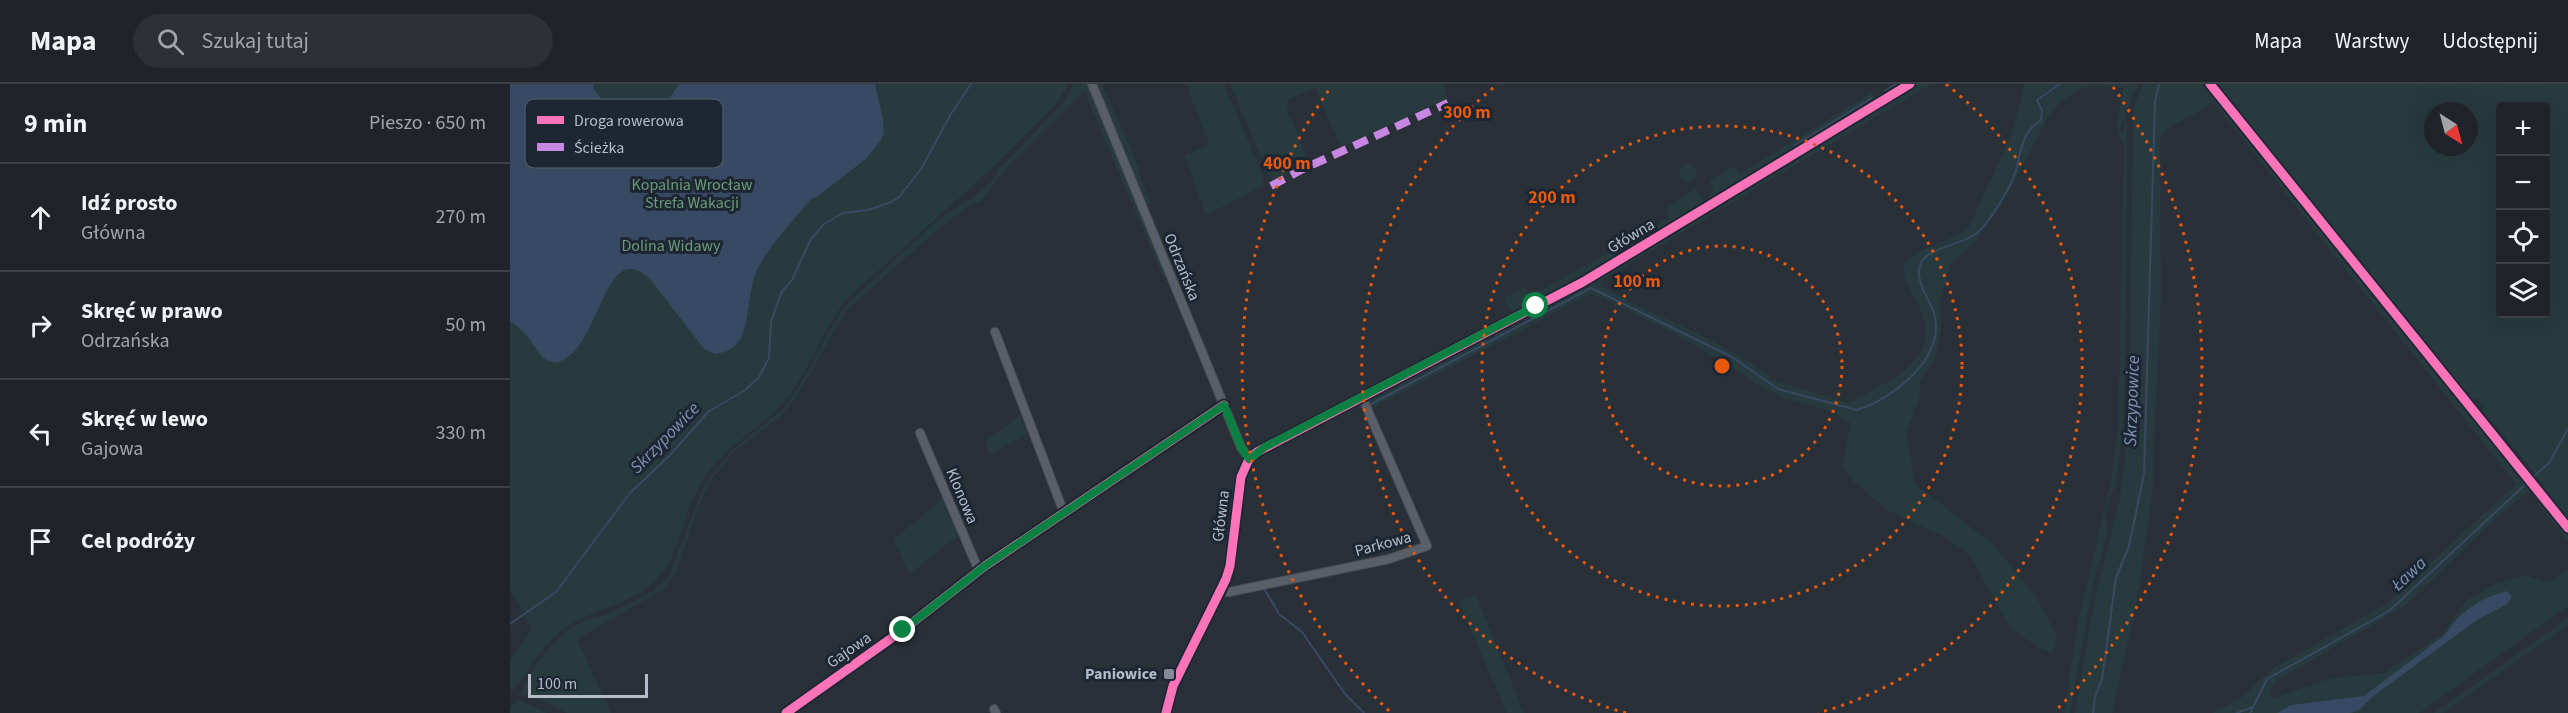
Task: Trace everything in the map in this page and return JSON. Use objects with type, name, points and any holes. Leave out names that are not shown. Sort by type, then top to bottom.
[{"type":"street","name":"Odrzańska","points":[[1092,84],[1241,447],[1249,459]]},
{"type":"street","name":"Główna","points":[[1166,713],[1173,686],[1221,591],[1230,566],[1241,477],[1249,459],[1265,447],[1592,276],[1910,84]]},
{"type":"street","points":[[2210,84],[2568,528]]},
{"type":"street","points":[[995,332],[1064,513]]},
{"type":"street","name":"Parkowa","points":[[1221,591],[1229,592],[1389,559],[1427,546],[1362,397]]},
{"type":"street","name":"Gajowa","points":[[786,713],[903,630],[979,571],[1224,405]]},
{"type":"street","name":"Klonowa","points":[[920,433],[979,571]]},
{"type":"green space","name":"Dolina Widawy","points":[[510,84],[1066,84],[1067,87],[1054,106],[989,171],[847,299],[788,397],[767,419],[721,457],[701,483],[673,554],[651,585],[629,599],[582,619],[561,631],[539,655],[513,691],[510,688],[510,661],[532,629],[510,589]]},
{"type":"green space","points":[[1074,84],[1089,84],[1167,273],[1163,277],[1084,91],[1007,168],[980,202],[971,204],[939,228],[846,311],[797,396],[780,417],[733,452],[712,479],[700,503],[676,573],[664,589],[577,639],[611,713],[568,713],[525,693],[523,696],[520,695],[545,653],[562,635],[585,621],[638,600],[668,578],[704,485],[733,449],[783,409],[800,386],[834,322],[849,302],[938,220],[975,196],[995,178],[998,170],[1063,103]]},
{"type":"green space","points":[[1096,84],[1102,84],[1139,167],[1137,169],[1151,203],[1145,204]]},
{"type":"green space","points":[[1186,84],[1224,84],[1263,177],[1263,186],[1206,215],[1185,156],[1209,144]]},
{"type":"green space","points":[[1230,84],[1443,84],[1448,98],[1341,147],[1315,88],[1289,99],[1286,106],[1309,162],[1273,180],[1269,177]]},
{"type":"green space","points":[[1915,84],[1931,84],[1603,280],[1601,285],[1616,295],[1697,333],[1745,359],[1776,381],[1849,403],[1896,376],[1910,366],[1919,354],[1925,339],[1924,322],[1905,279],[1905,263],[1919,252],[1968,229],[2012,133],[2025,84],[2138,84],[2119,131],[2123,133],[2127,117],[2123,430],[2115,488],[2107,508],[2108,529],[2092,590],[2070,713],[2064,713],[2079,618],[2110,486],[2118,432],[2124,146],[2118,135],[2117,126],[2123,88],[2093,86],[2077,90],[2062,101],[2048,117],[2007,196],[1976,240],[1951,264],[1940,300],[1941,331],[1934,360],[1920,381],[1919,400],[1906,432],[1915,484],[1994,545],[2035,595],[2057,636],[2053,652],[2038,647],[2010,628],[1969,554],[1943,536],[1887,510],[1852,480],[1842,467],[1851,423],[1827,410],[1781,397],[1666,329],[1598,296],[1591,294],[1371,409],[1367,400],[1564,294]]},
{"type":"green space","points":[[2143,84],[2568,84],[2568,520],[2527,463],[2482,410],[2484,408],[2476,398],[2470,401],[2415,329],[2226,96],[2531,489],[2493,521],[2406,605],[2276,681],[2270,691],[2272,699],[2331,678],[2384,673],[2442,634],[2467,600],[2499,582],[2526,575],[2547,583],[2568,570],[2568,606],[2419,713],[2212,713],[2240,699],[2272,669],[2386,604],[2516,484],[2214,103],[2168,128],[2160,139],[2161,303],[2154,472],[2138,596],[2112,713],[2075,713],[2095,597],[2119,503],[2125,461],[2130,363],[2133,110]]},
{"type":"green space","points":[[1871,93],[1875,101],[1716,199],[1710,198],[1709,195],[1714,190],[1709,181],[1734,166],[1740,174]]},
{"type":"green space","points":[[1688,164],[1694,167],[1697,173],[1694,179],[1688,182],[1682,179],[1679,173],[1682,167]]},
{"type":"green space","points":[[1696,189],[1705,203],[1618,258],[1512,312],[1504,298],[1524,287],[1531,296],[1669,218],[1666,207]]},
{"type":"green space","points":[[1020,415],[1027,434],[990,455],[985,441]]},
{"type":"green space","points":[[943,499],[959,535],[909,574],[894,539]]},
{"type":"green space","points":[[2540,501],[2568,534],[2568,542],[2538,504]]},
{"type":"green space","points":[[1476,595],[1524,713],[1507,713],[1458,601]]},
{"type":"green space","points":[[2568,618],[2568,625],[2443,713],[2434,713]]},
{"type":"green space","points":[[520,700],[547,713],[510,713],[510,708]]},
{"type":"water","name":"Kopalnia Wrocław Strefa Wakacji","points":[[510,84],[594,84],[593,88],[603,99],[525,99],[525,168],[723,168],[723,99],[669,99],[679,84],[875,84],[883,119],[884,133],[881,140],[867,158],[811,199],[768,251],[754,278],[742,335],[737,344],[725,352],[715,354],[704,349],[651,280],[635,270],[622,271],[612,282],[584,338],[572,354],[556,363],[545,359],[529,338],[510,321]]},
{"type":"water","points":[[2507,591],[2512,597],[2507,604],[2477,620],[2372,697],[2359,710],[2351,713],[2277,713],[2291,705],[2364,696],[2445,635],[2457,619],[2480,601]]},
{"type":"waterway","name":"Skrzypowice","points":[[510,624],[556,592],[630,493],[670,455],[709,411],[744,391],[759,377],[769,358],[771,322],[781,293],[792,280],[811,239],[824,224],[843,213],[868,210],[899,197],[921,169],[951,114],[971,84]]},
{"type":"waterway","points":[[1885,91],[1896,84]]},
{"type":"waterway","points":[[1371,404],[1591,288],[1732,357],[1778,389],[1857,410],[1872,404],[1887,396],[1915,373],[1926,359],[1933,343],[1936,327],[1933,310],[1920,281],[1921,263],[1931,253],[1971,237],[1988,220],[2011,183],[2030,129],[2041,120],[2042,110],[2037,100],[2060,84]]},
{"type":"waterway","name":"Skrzypowice","points":[[2093,713],[2095,697],[2102,679],[2116,578],[2129,546],[2144,474],[2155,101],[2159,84]]},
{"type":"waterway","points":[[1794,146],[1872,98]]},
{"type":"waterway","name":"Ława","points":[[2533,477],[2549,463],[2568,429]]},
{"type":"waterway","name":"Ława","points":[[2250,713],[2267,679],[2389,611],[2527,483]]},
{"type":"waterway","points":[[1265,590],[1279,614],[1302,632],[1345,694],[1364,713]]},
{"type":"waterway","points":[[2237,713],[2253,707]]},
{"type":"marked path","points":[[1271,186],[1303,169],[1448,103]]},
{"type":"cycle path","points":[[1166,713],[1173,686],[1226,579],[1230,566],[1241,477],[1249,459],[1257,452],[1583,282],[1910,84]]},
{"type":"cycle path","points":[[2210,84],[2568,528]]},
{"type":"cycle path","points":[[786,713],[903,630],[985,566],[1224,405]]},
{"type":"place","name":"Paniowice","points":[[1169,674]]},
{"type":"route","points":[[903,630],[985,566],[1224,405],[1241,447],[1249,459],[1265,447],[1536,306]]}]
